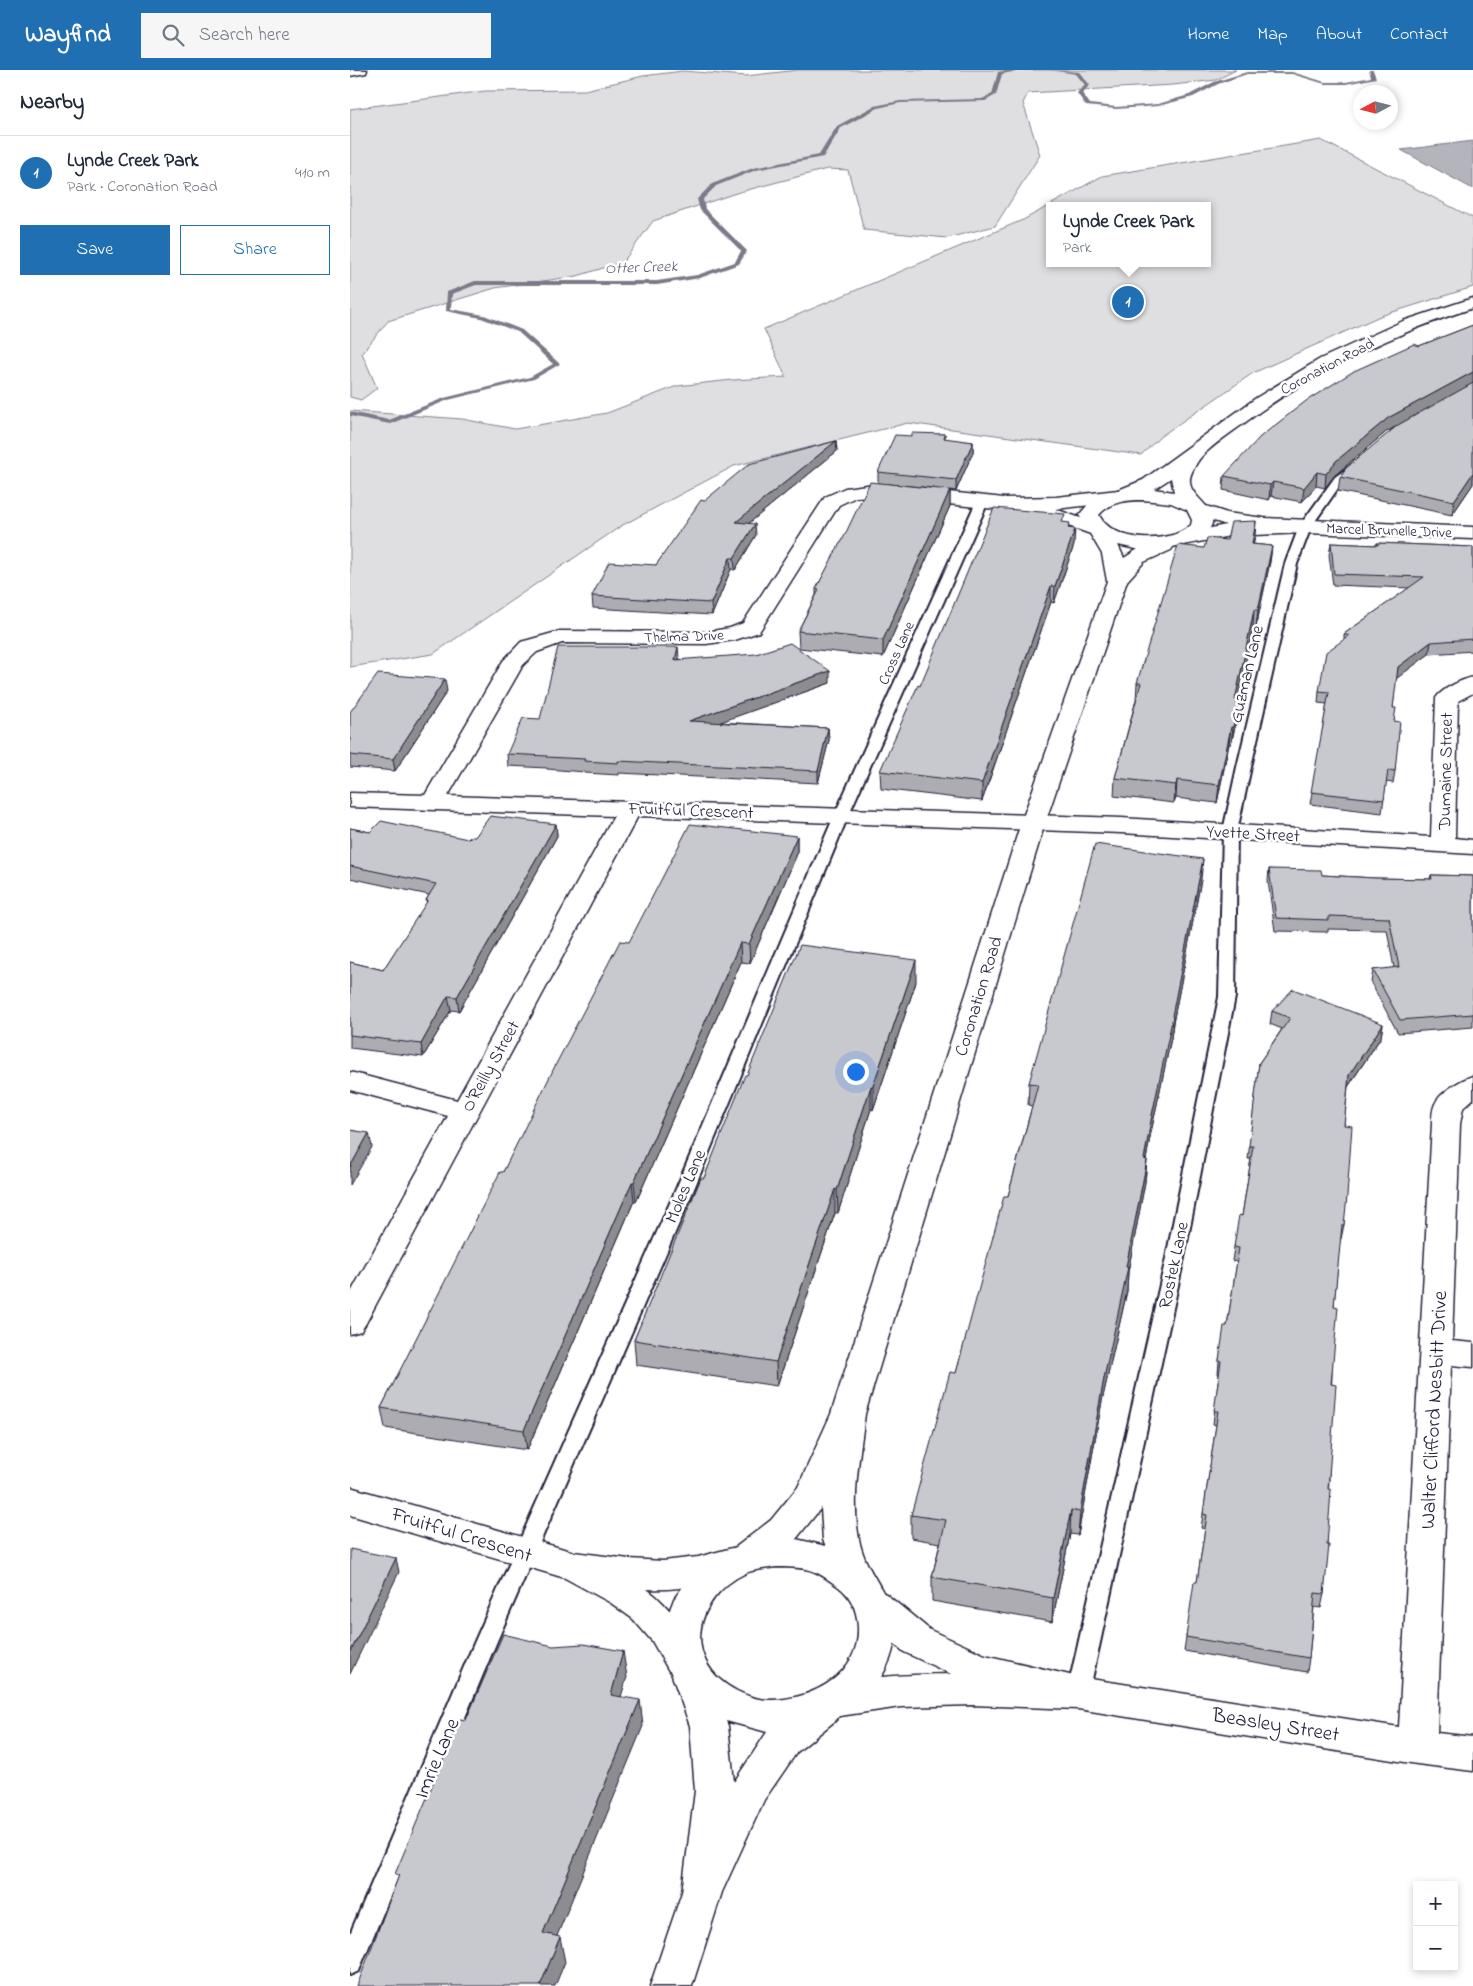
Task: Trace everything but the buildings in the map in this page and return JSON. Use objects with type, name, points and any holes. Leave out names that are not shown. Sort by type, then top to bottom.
[{"type":"street","points":[[350,72],[361,70]]},
{"type":"street","name":"Coronation Road","points":[[1117,581],[1117,563],[1099,531],[1091,523],[1089,514],[1094,507],[1150,484],[1194,453],[1237,419],[1306,374],[1432,315],[1473,303]]},
{"type":"street","name":"Coronation Road","points":[[1194,453],[1180,474],[1180,485],[1183,494],[1197,509]]},
{"type":"street","name":"Thelma Drive","points":[[432,803],[514,661],[529,647],[560,637],[706,638],[736,634],[750,627],[832,501],[852,492],[874,490],[982,502]]},
{"type":"street","name":"Marcel Brunelle Drive","points":[[1118,496],[1154,494],[1172,497],[1210,515],[1242,522],[1305,527],[1473,533]]},
{"type":"street","points":[[1004,504],[1056,503],[1118,496]]},
{"type":"street","points":[[982,502],[1004,504],[1057,514],[1112,537],[1129,542],[1148,544],[1183,539],[1195,533],[1201,526],[1202,517],[1197,509]]},
{"type":"street","name":"Marcel Brunelle Drive","points":[[1183,539],[1230,530],[1305,527]]},
{"type":"street","name":"Coronation Road","points":[[745,1559],[783,1530],[812,1495],[848,1414],[1032,823],[1117,581],[1128,563],[1146,552],[1183,539]]},
{"type":"street","name":"Dumaine Street","points":[[1443,845],[1447,698],[1473,684]]},
{"type":"street","name":"Fruitful Crescent","points":[[350,800],[1032,823]]},
{"type":"street","name":"O'Reilly Street","points":[[350,1323],[630,808]]},
{"type":"street","name":"Yvette Street","points":[[1032,823],[1230,831],[1473,847]]},
{"type":"street","points":[[350,1082],[465,1112]]},
{"type":"street","name":"Walter Clifford Nesbitt Drive","points":[[1417,1747],[1446,1124],[1449,1104],[1473,1085]]},
{"type":"street","points":[[1436,1352],[1473,1355]]},
{"type":"street","name":"Coronation Road","points":[[833,1701],[858,1682],[873,1657],[878,1630],[866,1593],[841,1540],[838,1498],[848,1414]]},
{"type":"street","name":"Fruitful Crescent","points":[[350,1501],[524,1554],[574,1566],[621,1573],[664,1575],[701,1571],[745,1559]]},
{"type":"street","name":"Beasley Street","points":[[745,1559],[776,1553],[807,1555],[835,1565],[917,1641],[978,1669],[1078,1693],[1417,1747],[1473,1754]]},
{"type":"street","points":[[702,1892],[715,1791],[709,1726],[681,1645],[683,1618],[696,1593],[717,1573],[745,1559]]},
{"type":"street","name":"Fruitful Crescent","points":[[574,1566],[619,1588],[647,1609],[665,1630],[689,1672]]},
{"type":"street","points":[[689,1672],[708,1694],[735,1709],[768,1716],[802,1713],[833,1701]]},
{"type":"street","name":"Beasley Street","points":[[833,1701],[901,1691],[972,1689],[1078,1693]]},
{"type":"street","points":[[671,1986],[702,1892],[750,1789],[783,1740],[833,1701]]},
{"type":"lane","name":"Guzman Lane","points":[[1230,831],[1291,564],[1305,527],[1339,479],[1361,460]]},
{"type":"lane","name":"Cross Lane","points":[[841,816],[982,502]]},
{"type":"lane","name":"Moles Lane","points":[[524,1554],[682,1196],[841,816]]},
{"type":"lane","name":"Rostek Lane","points":[[1078,1693],[1175,1258],[1227,997],[1230,831]]},
{"type":"lane","name":"Imrie Lane","points":[[350,1963],[524,1554]]},
{"type":"shaded area","points":[[798,70],[1236,70],[1216,80],[1173,85],[1028,93],[1023,103],[1040,155],[995,226],[947,238],[864,230],[848,170],[827,169],[736,193],[653,221],[623,262],[577,276],[495,288],[388,321],[362,353],[377,388],[361,400],[350,397],[350,109],[485,91],[585,90],[643,76],[683,71],[746,76]]},
{"type":"shaded area","points":[[1321,140],[1473,218],[1473,287],[1380,316],[1253,373],[1161,436],[1141,455],[908,423],[734,466],[621,526],[433,654],[350,667],[350,411],[462,419],[515,429],[607,413],[677,386],[786,377],[764,329],[1025,219],[1046,207],[1046,267],[1211,267],[1211,202],[1055,202],[1102,176]]},
{"type":"shaded area","points":[[1473,141],[1473,189],[1401,150]]},
{"type":"waterway","name":"Otter Creek","points":[[350,414],[390,422],[446,399],[532,378],[557,364],[520,331],[482,316],[448,310],[449,293],[475,283],[657,283],[698,277],[737,263],[744,251],[702,209],[700,199],[714,185],[755,169],[821,156],[839,127],[876,107],[900,102],[983,100],[994,95],[1000,73],[1021,70]]},
{"type":"waterway","name":"Otter Creek","points":[[1051,70],[1077,73],[1088,85],[1079,93],[1088,105],[1116,108],[1158,105],[1191,96],[1216,83],[1247,73],[1292,73],[1325,83],[1346,83],[1374,78],[1371,70]]},
{"type":"place","name":"Lynde Creek Park","points":[[1128,302]]}]
